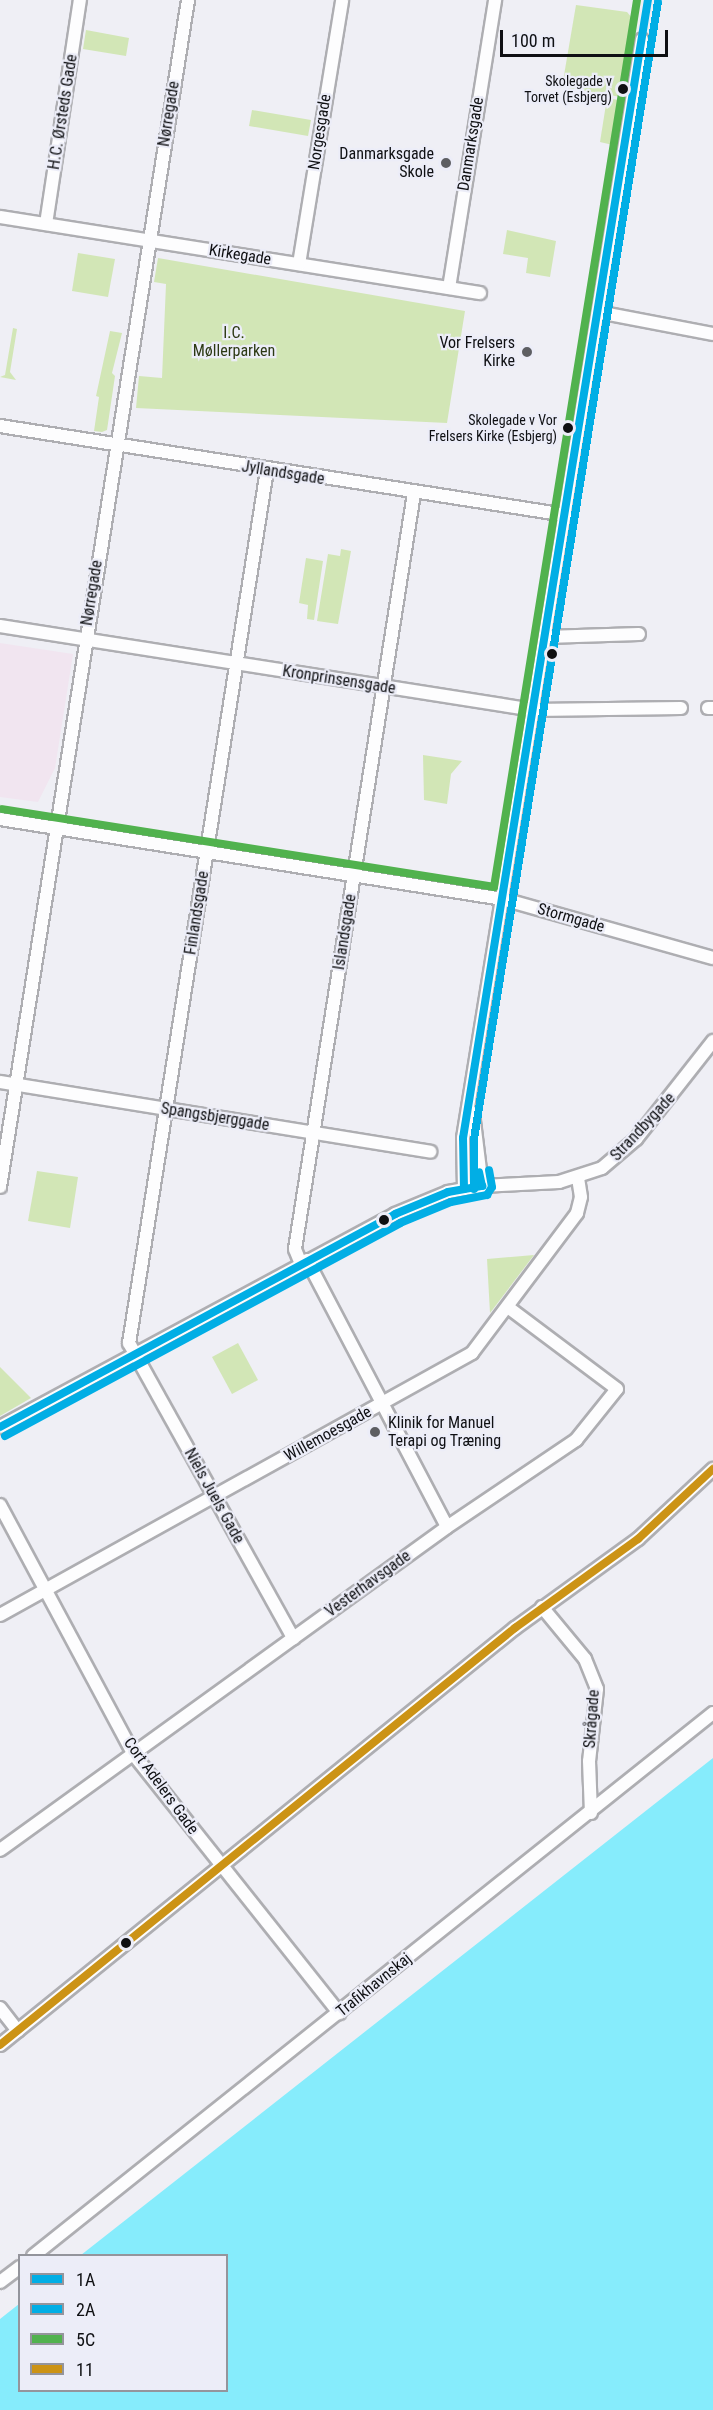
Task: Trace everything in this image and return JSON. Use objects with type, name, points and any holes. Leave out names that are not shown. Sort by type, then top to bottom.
[{"type":"street","name":"H.C. Ørsteds Gade","points":[[46,224],[80,0]]},
{"type":"street","name":"Nørregade","points":[[0,1187],[55,827],[188,0]]},
{"type":"street","name":"Norgesgade","points":[[299,264],[342,0]]},
{"type":"street","name":"Danmarksgade","points":[[449,288],[495,0]]},
{"type":"street","points":[[464,1189],[463,1138],[642,39]]},
{"type":"street","name":"Kirkegade","points":[[0,217],[480,293]]},
{"type":"street","points":[[598,312],[713,334]]},
{"type":"street","name":"Jyllandsgade","points":[[0,426],[267,470],[566,515]]},
{"type":"street","name":"Finlandsgade","points":[[133,1355],[129,1333],[267,470]]},
{"type":"street","name":"Islandsgade","points":[[414,493],[295,1250],[304,1262],[447,1527]]},
{"type":"street","name":"Kronprinsensgade","points":[[0,626],[534,710],[681,708]]},
{"type":"street","points":[[546,637],[639,634]]},
{"type":"street","name":"Stormgade","points":[[0,819],[354,873],[503,899],[713,958]]},
{"type":"street","name":"Strandbygade","points":[[0,1427],[395,1214],[464,1189],[578,1179],[615,1160],[636,1139],[713,1041]]},
{"type":"street","name":"Spangsbjerggade","points":[[0,1082],[430,1152]]},
{"type":"street","points":[[472,1093],[482,1186]]},
{"type":"street","name":"Willemoesgade","points":[[0,1615],[471,1353],[509,1308],[576,1213],[581,1197],[578,1179]]},
{"type":"street","name":"Vesterhavsgade","points":[[0,1850],[447,1527],[576,1440],[617,1389],[509,1308]]},
{"type":"street","name":"Niels Juels Gade","points":[[133,1355],[293,1638]]},
{"type":"street","points":[[0,2045],[542,1607],[638,1539],[713,1469]]},
{"type":"street","name":"Cort Adelers Gade","points":[[0,1505],[48,1590],[134,1755],[220,1867],[339,2013]]},
{"type":"street","name":"Skrågade","points":[[542,1607],[585,1659],[597,1689],[589,1761],[591,1813]]},
{"type":"street","name":"Trafikhavnskaj","points":[[36,2254],[591,1813],[713,1713]]},
{"type":"street","points":[[0,2008],[18,2031]]},
{"type":"street","points":[[0,2282],[18,2268]]},
{"type":"shaded area","points":[[0,643],[73,654],[55,768],[38,802],[0,797]]},
{"type":"green space","points":[[576,5],[627,12],[633,19],[621,97],[562,87]]},
{"type":"green space","points":[[86,30],[129,38],[126,56],[83,49]]},
{"type":"green space","points":[[607,98],[624,101],[617,146],[600,142]]},
{"type":"green space","points":[[252,110],[311,120],[308,136],[249,126]]},
{"type":"green space","points":[[507,230],[556,241],[550,277],[526,273],[528,258],[503,254]]},
{"type":"green space","points":[[78,253],[115,259],[108,297],[72,291]]},
{"type":"green space","name":"I.C. Møllerparken","points":[[158,258],[465,311],[447,423],[136,408],[139,376],[162,378],[166,284],[154,282]]},
{"type":"green space","points":[[13,328],[17,329],[10,372],[16,380],[0,377],[5,375]]},
{"type":"green space","points":[[110,331],[122,333],[112,373],[115,376],[107,430],[102,432],[94,431],[99,397],[96,396]]},
{"type":"green space","points":[[341,549],[351,551],[338,624],[317,621],[328,554],[340,556]]},
{"type":"green space","points":[[306,558],[323,561],[314,620],[307,619],[308,605],[299,603]]},
{"type":"green space","points":[[423,755],[462,761],[451,774],[447,804],[424,800]]},
{"type":"green space","points":[[37,1171],[78,1177],[70,1228],[28,1221]]},
{"type":"green space","points":[[534,1255],[490,1313],[487,1259]]},
{"type":"green space","points":[[238,1343],[258,1380],[232,1394],[212,1357]]},
{"type":"green space","points":[[0,1367],[31,1398],[0,1416]]},
{"type":"water","points":[[713,1758],[713,2410],[0,2410],[0,2319],[18,2305],[18,2392],[228,2392],[228,2254],[82,2254]]},
{"type":"transit line","name":"5C","points":[[2,809],[494,887],[637,0]]},
{"type":"transit line","name":"1A","points":[[464,1189],[463,1138],[648,0]]},
{"type":"transit line","name":"2A","points":[[474,1189],[474,1139],[658,2]]},
{"type":"transit line","name":"2A","points":[[5,1436],[400,1223],[451,1202],[487,1195],[492,1187],[489,1170]]},
{"type":"transit line","name":"1A","points":[[0,1427],[395,1214],[448,1192],[482,1186],[479,1172]]},
{"type":"transit line","name":"11","points":[[0,2045],[515,1628],[638,1539],[713,1469]]},
{"type":"place","name":"Skolegade v Torvet (Esbjerg)","points":[[623,89]]},
{"type":"place","name":"Danmarksgade Skole","points":[[446,163]]},
{"type":"place","name":"Vor Frelsers Kirke","points":[[527,352]]},
{"type":"place","name":"Skolegade v Vor Frelsers Kirke (Esbjerg)","points":[[568,428]]},
{"type":"place","name":"Klinik for Manuel Terapi og Træning","points":[[375,1432]]}]
